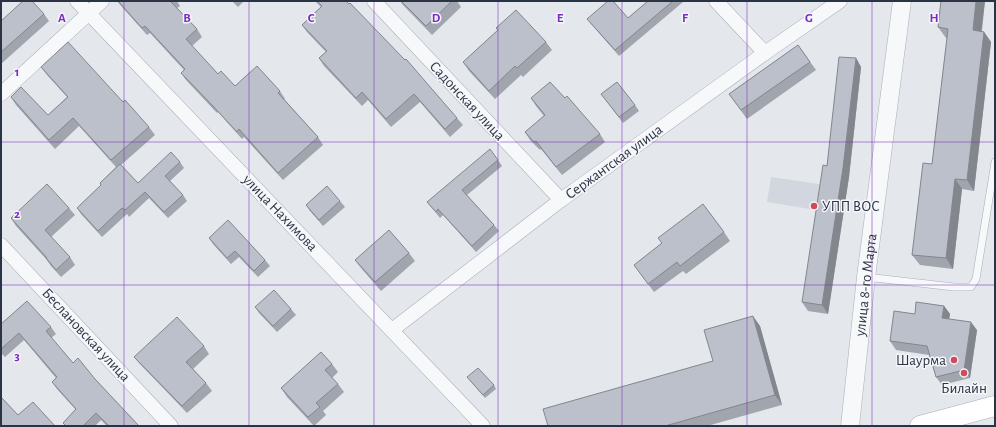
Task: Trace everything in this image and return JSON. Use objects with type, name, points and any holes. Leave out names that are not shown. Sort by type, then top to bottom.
[{"type":"main road","points":[[920,426],[995,406]]},
{"type":"street","name":"улица Нахимова","points":[[76,1],[483,426]]},
{"type":"street","points":[[1,94],[102,1]]},
{"type":"street","name":"Садонская улица","points":[[374,1],[561,200]]},
{"type":"street","points":[[716,1],[765,53]]},
{"type":"street","name":"Сержантская улица","points":[[392,330],[561,200],[765,53],[840,1]]},
{"type":"street","name":"улица 8-го Марта","points":[[850,426],[866,278],[902,1]]},
{"type":"street","name":"Беслановская улица","points":[[1,245],[171,426]]},
{"type":"lane","points":[[866,278],[954,287],[971,287],[976,279],[995,162]]},
{"type":"shaded area","name":"УПП ВОС","points":[[771,177],[839,187],[816,210],[767,202]]},
{"type":"building","points":[[23,1],[32,1],[44,14],[1,52],[1,21]]},
{"type":"building","points":[[118,1],[171,1],[197,29],[186,39],[218,74],[221,71],[235,86],[257,66],[280,91],[278,93],[318,137],[278,173],[239,129],[237,132],[181,73],[185,69],[145,26],[142,28]]},
{"type":"building","points":[[317,1],[346,1],[349,4],[350,3],[405,60],[406,59],[457,118],[445,129],[414,94],[386,119],[362,92],[356,98],[319,58],[327,51],[302,25],[322,6]]},
{"type":"building","points":[[401,1],[452,1],[426,26]]},
{"type":"building","points":[[608,1],[613,1],[628,18],[648,1],[673,1],[615,50],[587,19]]},
{"type":"building","points":[[941,1],[976,1],[973,30],[984,32],[967,180],[955,179],[946,258],[912,255],[923,163],[932,164],[948,29],[938,27]]},
{"type":"building","points":[[516,10],[546,42],[517,68],[515,66],[489,91],[463,62],[498,30],[496,28]]},
{"type":"building","points":[[68,42],[123,102],[125,100],[149,127],[111,160],[73,118],[49,140],[11,97],[21,87],[48,115],[68,97],[41,67]]},
{"type":"building","points":[[798,45],[810,62],[741,110],[729,94]]},
{"type":"building","points":[[839,57],[856,58],[843,168],[822,305],[802,302],[823,165],[827,166]]},
{"type":"building","points":[[550,82],[565,98],[567,96],[600,134],[556,167],[536,141],[534,142],[525,132],[545,115],[531,98]]},
{"type":"building","points":[[617,82],[635,105],[619,117],[601,94]]},
{"type":"building","points":[[490,149],[498,160],[462,190],[494,225],[472,246],[438,209],[436,212],[427,202]]},
{"type":"building","points":[[171,152],[180,162],[165,176],[183,195],[164,212],[145,192],[125,210],[122,208],[98,231],[77,208],[120,164],[138,183]]},
{"type":"building","points":[[47,184],[69,208],[45,230],[70,257],[56,270],[11,218]]},
{"type":"building","points":[[327,186],[340,201],[319,220],[306,205]]},
{"type":"building","points":[[703,204],[724,232],[680,266],[677,262],[648,284],[634,265],[662,243],[658,238]]},
{"type":"building","points":[[228,220],[265,260],[254,271],[235,251],[227,258],[209,238]]},
{"type":"building","points":[[389,230],[409,253],[375,282],[355,260]]},
{"type":"building","points":[[274,290],[291,309],[273,326],[255,307]]},
{"type":"building","points":[[27,301],[51,327],[46,331],[73,363],[78,358],[95,379],[139,426],[109,426],[96,413],[83,426],[66,426],[63,423],[76,409],[52,382],[57,377],[19,333],[1,349],[1,324]]},
{"type":"building","points":[[916,302],[944,306],[942,318],[971,322],[964,370],[936,377],[927,346],[890,341],[894,311],[915,314]]},
{"type":"building","points":[[753,316],[775,395],[665,426],[548,426],[543,409],[713,361],[704,330]]},
{"type":"building","points":[[177,317],[204,346],[186,362],[206,383],[182,406],[134,357]]},
{"type":"building","points":[[321,352],[332,364],[325,370],[338,384],[316,403],[320,407],[308,417],[281,388]]},
{"type":"building","points":[[478,368],[494,385],[483,395],[467,377]]},
{"type":"building","points":[[1,397],[18,415],[33,402],[55,426],[1,426]]},
{"type":"place","name":"УПП ВОС","points":[[814,206]]},
{"type":"place","name":"Шаурма","points":[[954,360]]},
{"type":"place","name":"Билайн","points":[[964,373]]}]
